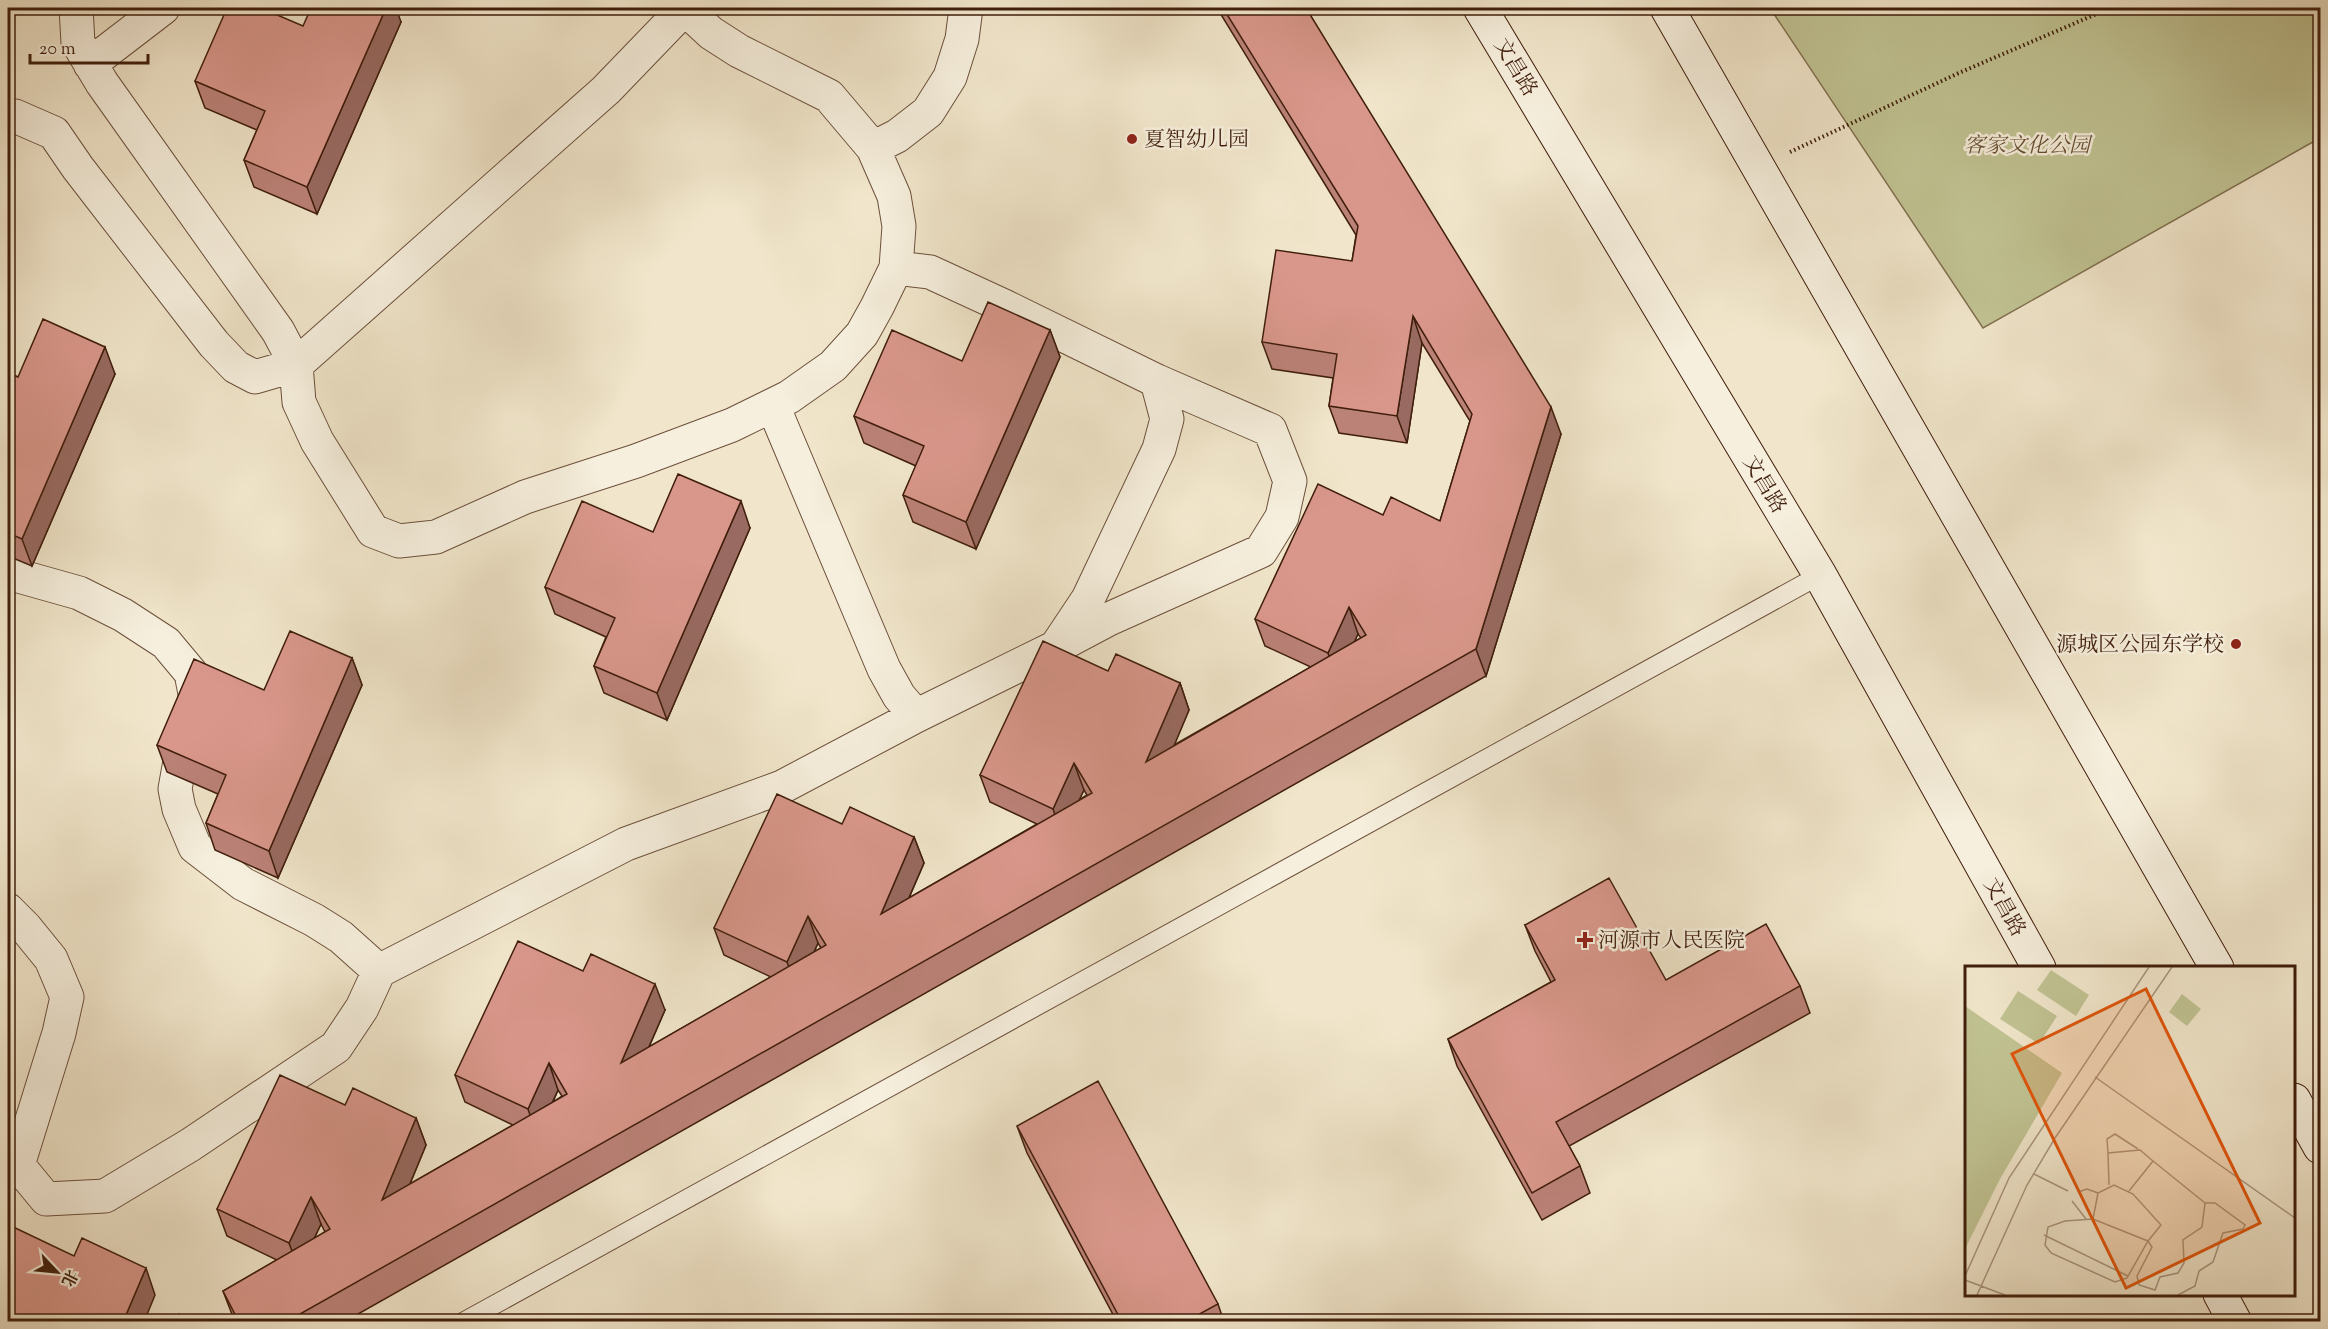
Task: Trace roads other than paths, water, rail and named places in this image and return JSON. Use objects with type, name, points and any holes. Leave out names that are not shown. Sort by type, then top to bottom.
[{"type":"street","points":[[8,116],[15,116],[54,133],[78,168],[214,344],[236,367],[255,377],[296,365],[606,90],[684,8],[711,33],[739,51],[829,96],[873,148],[894,196],[899,226],[896,268],[878,308],[862,334],[833,366],[789,398],[732,425],[657,453],[525,497],[436,537],[399,541],[373,531],[317,441],[299,402],[296,365],[278,331],[90,64],[78,43],[76,8]]},
{"type":"street","points":[[90,64],[163,8]]},
{"type":"street","points":[[873,148],[897,136],[928,112],[950,77],[962,39],[966,8]]},
{"type":"street","name":"文昌路","points":[[1480,8],[1820,575],[2037,966]]},
{"type":"street","points":[[1667,8],[2216,966]]},
{"type":"street","points":[[8,910],[51,959],[67,997],[59,1033],[18,1165],[46,1199],[105,1196],[190,1145],[336,1047],[362,1008],[379,971],[626,844],[782,787],[916,716],[1109,619],[1261,551],[1282,517],[1290,481],[1270,430],[1157,381],[1006,306],[930,272],[896,268]]},
{"type":"street","points":[[1056,647],[1088,598],[1159,449],[1167,419],[1157,381]]},
{"type":"street","points":[[773,406],[884,669],[899,696],[916,716]]},
{"type":"street","points":[[8,573],[79,593],[123,615],[165,643],[191,672],[199,714],[180,761],[175,789],[179,809],[195,847],[243,884],[314,920],[341,937],[379,971]]},
{"type":"street","points":[[2295,1102],[2320,1147]]},
{"type":"street","points":[[2221,1296],[2235,1322]]},
{"type":"lane","points":[[463,1322],[1820,575]]},
{"type":"place","name":"夏智幼儿园","points":[[1132,139]]},
{"type":"place","name":"源城区公园东学校","points":[[2236,644]]},
{"type":"place","name":"河源市人民医院","points":[[1585,940]]},
{"type":"park label","name":"客家文化公园","points":[[2027,145]]}]
